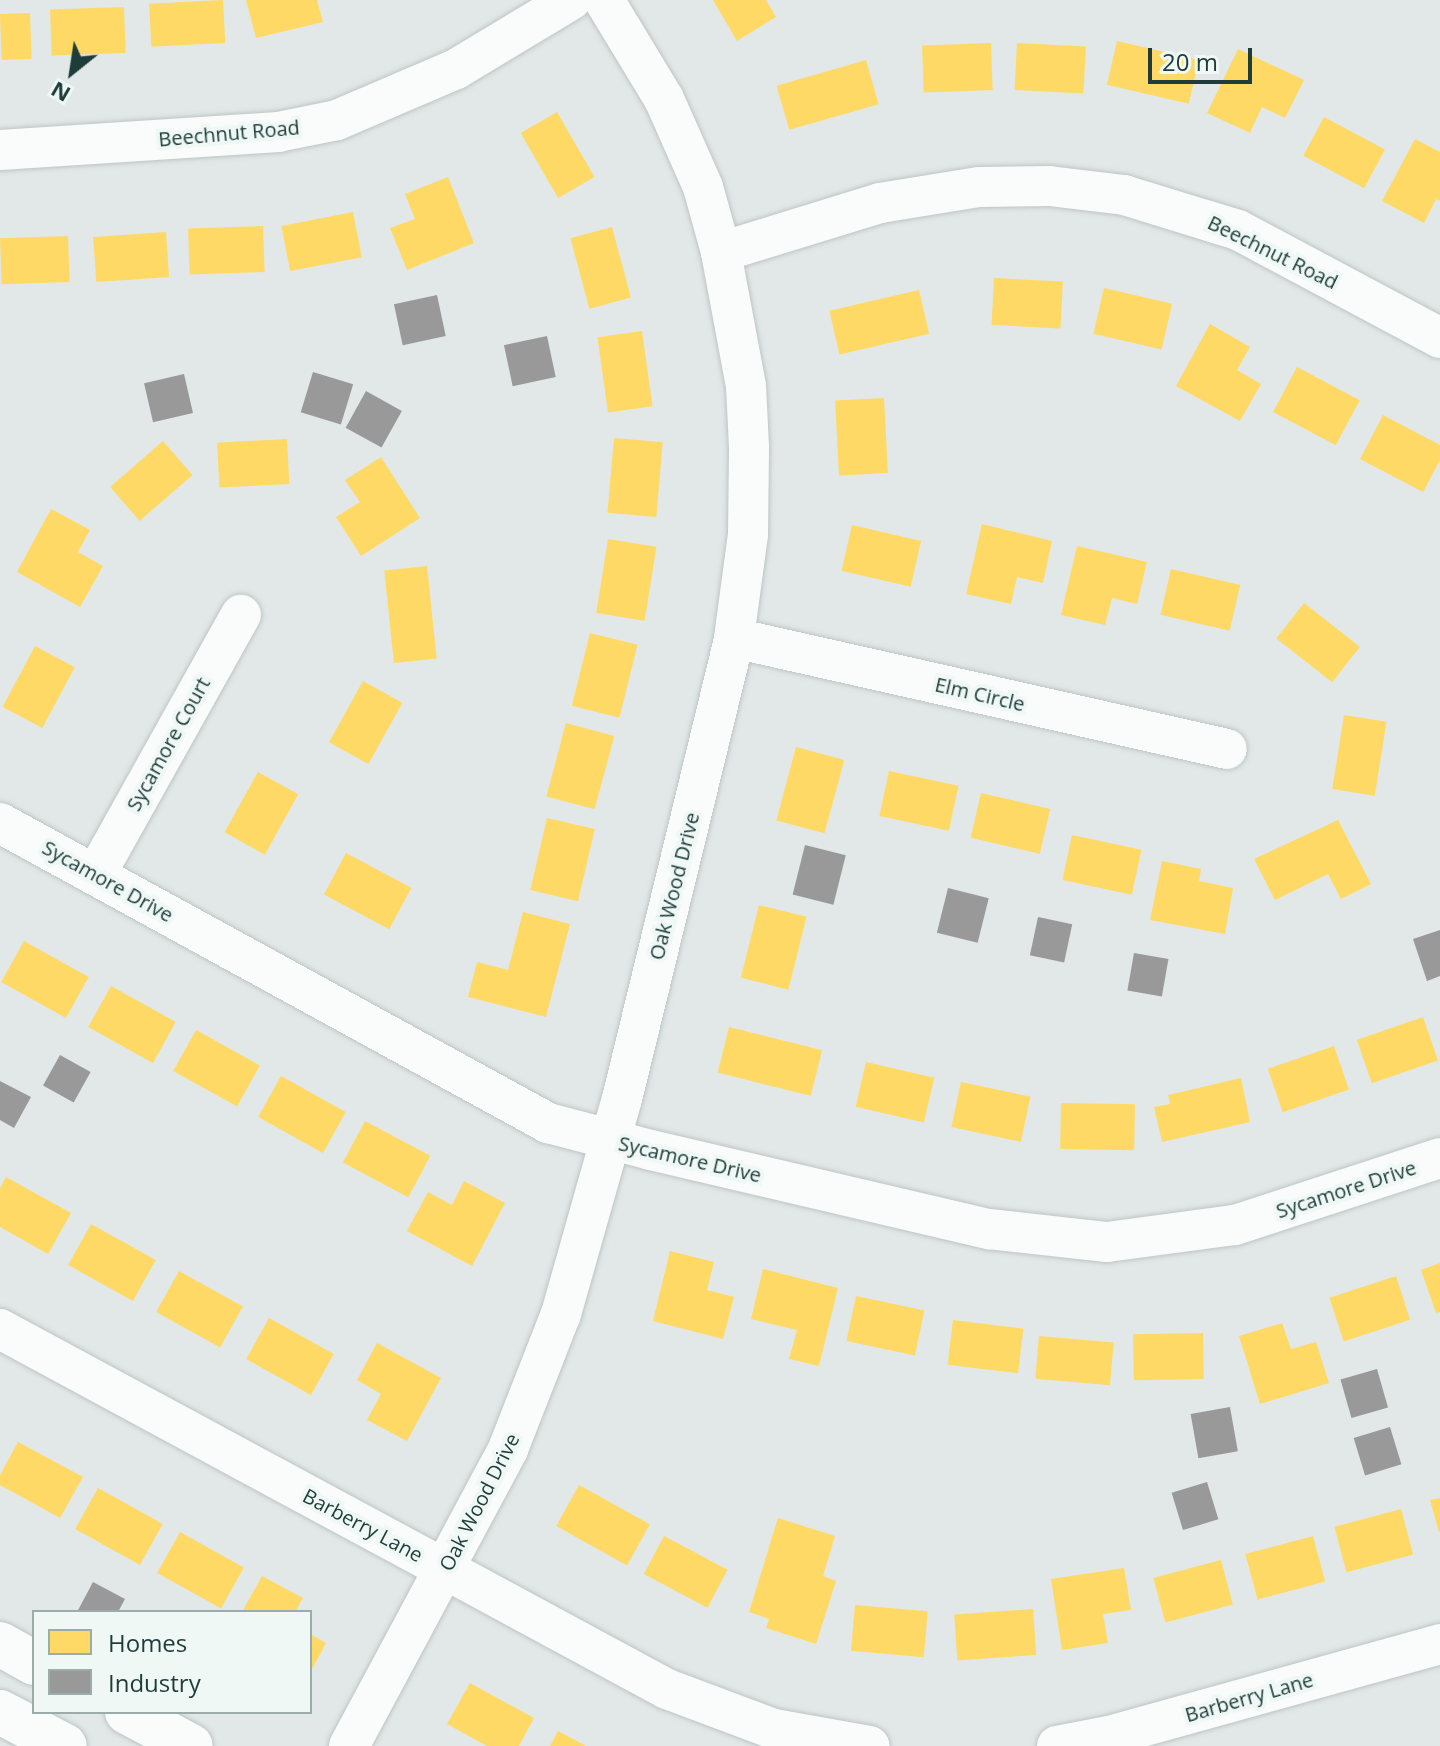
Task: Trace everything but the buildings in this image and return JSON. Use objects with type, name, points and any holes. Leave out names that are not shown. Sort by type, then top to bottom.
[{"type":"main road","points":[[0,1644],[32,1662]]},
{"type":"main road","points":[[0,1712],[65,1746]]},
{"type":"main road","points":[[131,1714],[191,1746]]},
{"type":"street","name":"Beechnut Road","points":[[0,150],[278,132],[337,120],[456,69],[571,0]]},
{"type":"street","name":"Oak Wood Drive","points":[[349,1746],[508,1449],[542,1367],[609,1140],[734,638],[748,534],[749,447],[746,386],[721,252],[703,187],[664,99],[604,0]]},
{"type":"street","name":"Beechnut Road","points":[[721,252],[880,203],[979,187],[1049,186],[1124,195],[1238,230],[1440,338]]},
{"type":"street","name":"Sycamore Court","points":[[96,874],[241,615]]},
{"type":"street","name":"Elm Circle","points":[[734,638],[1227,749]]},
{"type":"street","name":"Sycamore Drive","points":[[0,823],[548,1123],[989,1229],[1107,1242],[1235,1225],[1440,1158]]},
{"type":"street","name":"Barberry Lane","points":[[0,1329],[445,1569],[719,1711],[774,1729],[869,1746]]},
{"type":"street","name":"Barberry Lane","points":[[1057,1746],[1109,1736],[1440,1644]]}]
